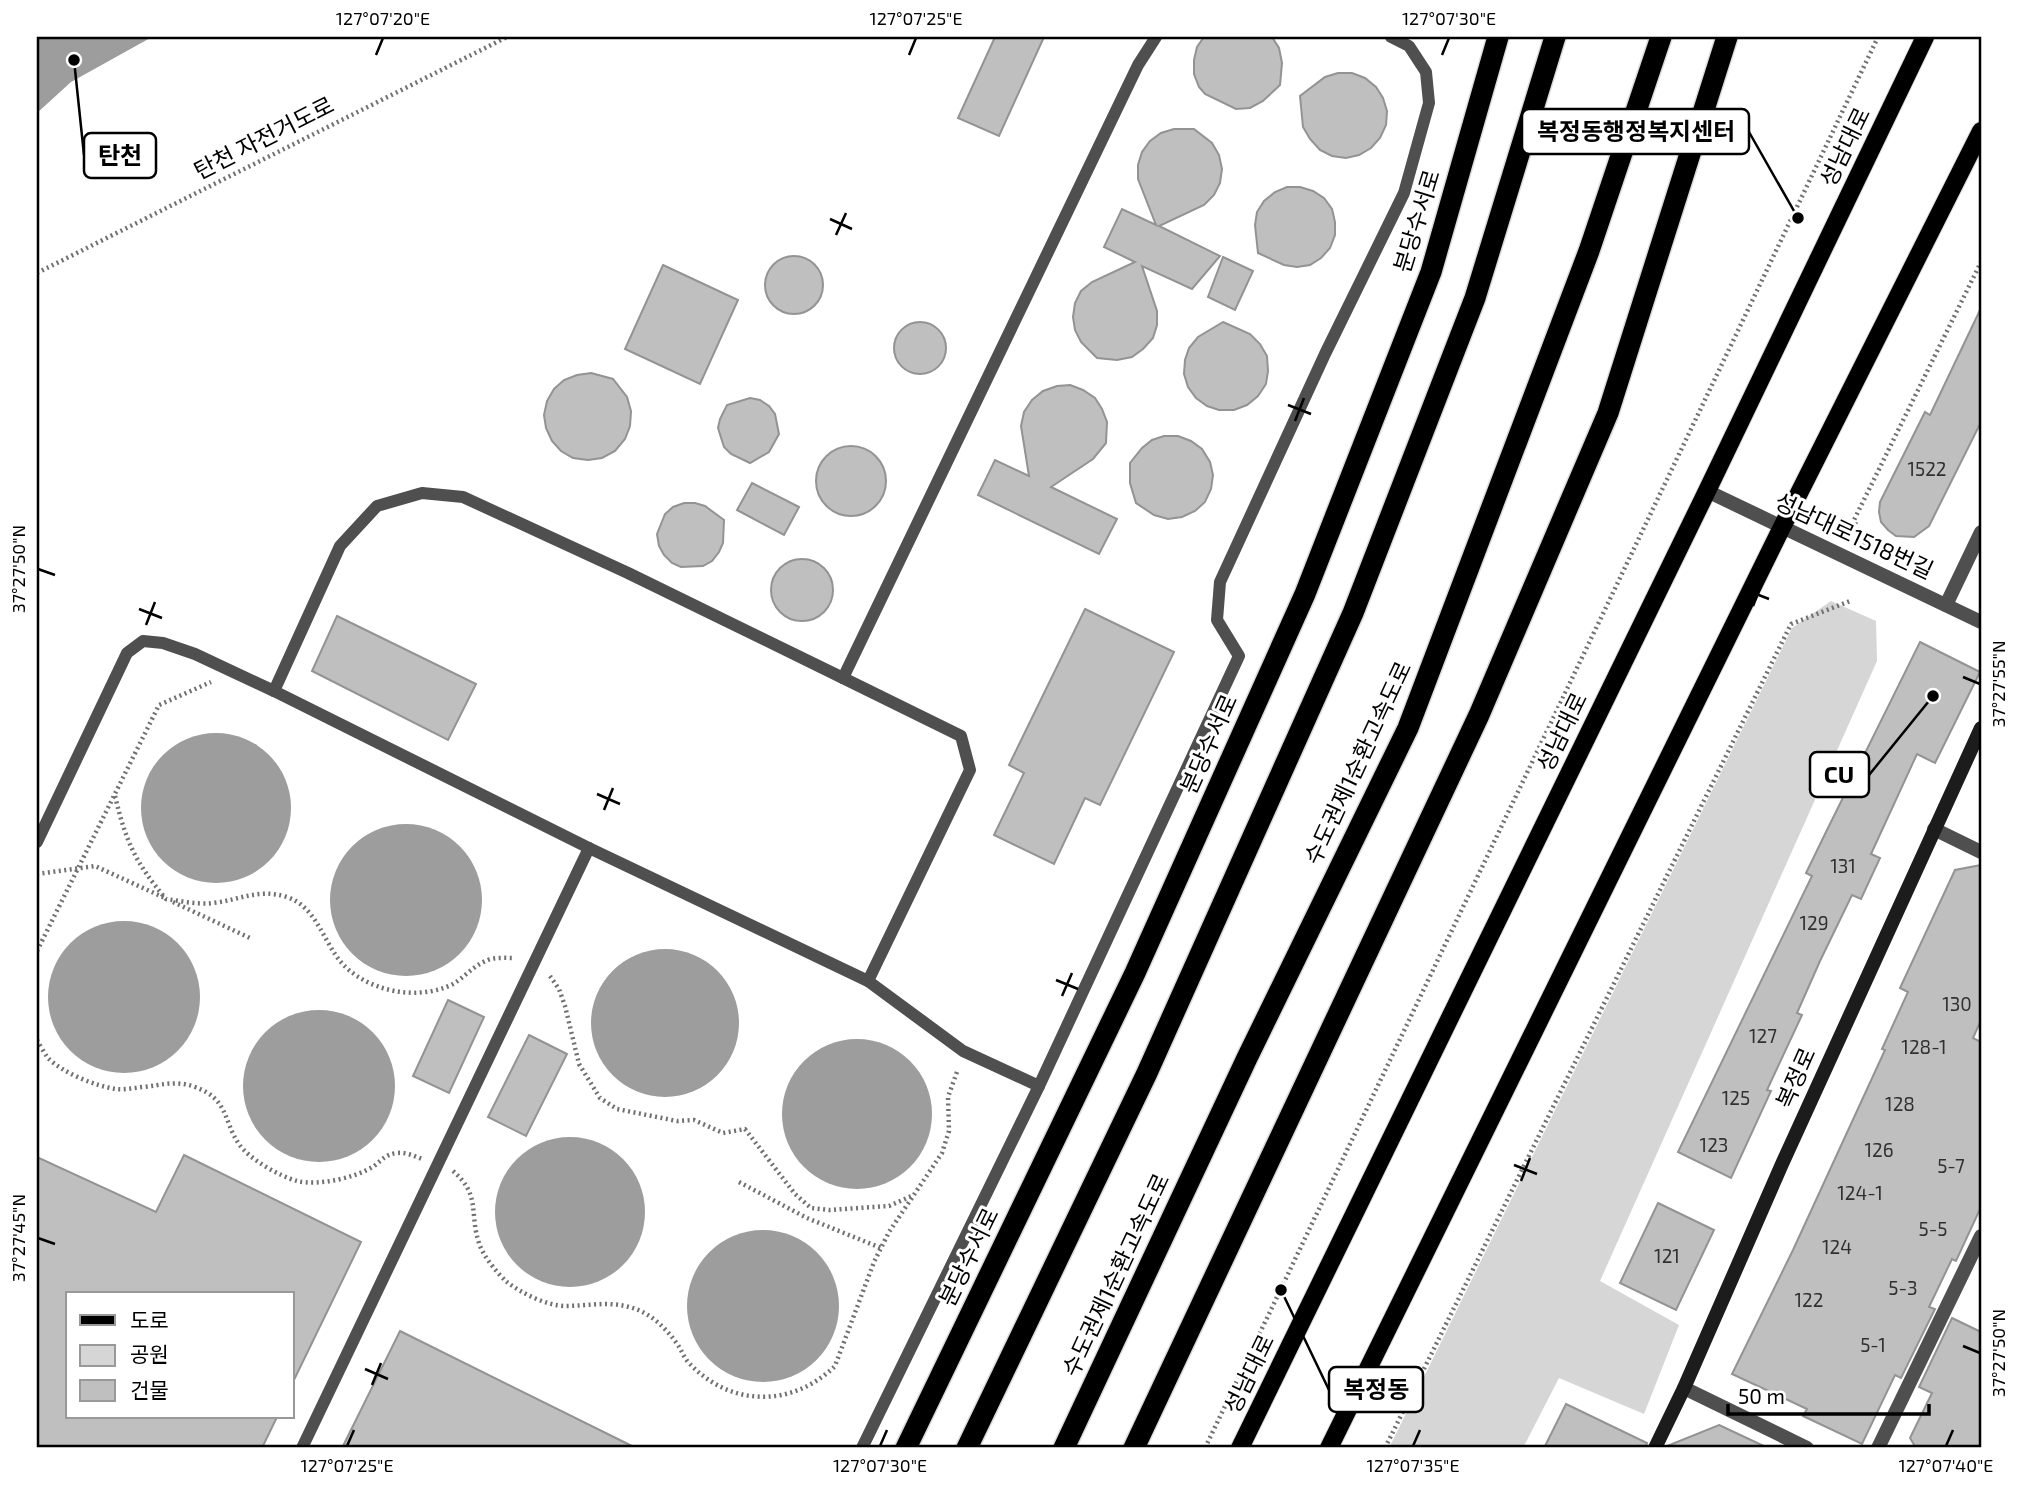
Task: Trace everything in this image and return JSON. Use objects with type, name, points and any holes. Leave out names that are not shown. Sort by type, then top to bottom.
[{"type":"highway","name":"분당수서로","points":[[906,1448],[1135,973],[1305,594],[1431,272],[1498,37]]},
{"type":"highway","points":[[967,1448],[1147,1073],[1353,613],[1475,298],[1555,37]]},
{"type":"highway","name":"수도권제1순환고속도로","points":[[1064,1448],[1247,1058],[1408,728],[1589,251],[1661,37]]},
{"type":"highway","points":[[1134,1448],[1479,715],[1602,426],[1727,37]]},
{"type":"main road","name":"성남대로","points":[[1240,1448],[1707,491],[1925,37]]},
{"type":"main road","points":[[1329,1448],[1782,527],[1981,131]]},
{"type":"street","name":"성남대로1518번길","points":[[1707,491],[1981,622]]},
{"type":"street","points":[[1946,605],[1981,532]]},
{"type":"street","name":"복정로","points":[[1655,1448],[1981,728]]},
{"type":"street","points":[[1934,829],[1981,852]]},
{"type":"street","points":[[1878,1448],[1981,1236]]},
{"type":"street","points":[[1684,1388],[1807,1448]]},
{"type":"lane","points":[[843,678],[1138,65],[1156,37]]},
{"type":"lane","points":[[862,1448],[1039,1086],[1239,656],[1217,620],[1220,582],[1325,354],[1404,193],[1429,103],[1426,72],[1409,46],[1391,37]]},
{"type":"lane","points":[[274,691],[340,545],[377,506],[422,493],[463,498],[628,573],[961,736],[970,769],[868,981]]},
{"type":"lane","points":[[38,837],[127,653],[143,641],[163,643],[195,654],[274,691],[589,848],[868,981],[963,1051],[1039,1086]]},
{"type":"lane","points":[[302,1448],[589,848]]},
{"type":"path","name":"탄천 자전거도로","points":[[37,273],[507,37]]},
{"type":"path","points":[[1205,1448],[1878,37]]},
{"type":"path","points":[[1864,545],[1854,520],[1981,262]]},
{"type":"path","points":[[1385,1448],[1791,624],[1850,601]]},
{"type":"path","points":[[37,951],[159,705],[211,682]]},
{"type":"path","points":[[37,874],[94,866],[250,938]]},
{"type":"path","points":[[37,1040],[48,1058],[66,1070],[93,1082],[116,1089],[179,1082],[209,1093],[230,1121],[237,1142],[245,1152],[262,1165],[296,1181],[348,1178],[394,1153],[405,1153],[439,1164],[455,1172],[470,1189],[480,1246],[508,1282],[545,1302],[565,1306],[606,1303],[649,1314],[702,1376],[726,1391],[743,1396],[769,1397],[791,1393],[824,1377],[835,1366],[889,1232],[942,1153],[949,1131],[948,1097],[963,1051]]},
{"type":"path","points":[[738,1182],[807,1218],[881,1248]]},
{"type":"path","points":[[807,1218],[811,1208]]},
{"type":"green space","points":[[1831,601],[1876,621],[1877,661],[1600,1281],[1679,1325],[1644,1414],[1559,1378],[1523,1448],[1389,1448],[1792,628]]},
{"type":"shaded area","points":[[37,37],[152,37],[71,82],[37,113]]},
{"type":"shaded area","points":[[216,733],[245,739],[258,745],[269,755],[279,766],[285,779],[291,808],[285,837],[279,850],[269,861],[258,871],[245,877],[216,883],[187,877],[174,871],[163,861],[153,850],[147,837],[141,808],[147,779],[153,766],[163,755],[174,745],[187,739]]},
{"type":"shaded area","points":[[406,824],[435,830],[460,846],[476,871],[482,900],[476,929],[460,954],[435,970],[406,976],[377,970],[352,954],[336,929],[330,900],[336,871],[352,846],[377,830]]},
{"type":"shaded area","points":[[124,921],[153,926],[178,943],[195,968],[200,997],[195,1026],[178,1051],[153,1068],[124,1073],[95,1068],[70,1051],[53,1026],[48,997],[53,968],[70,943],[95,926]]},
{"type":"shaded area","points":[[665,949],[693,955],[717,971],[733,995],[739,1023],[733,1051],[717,1075],[693,1091],[665,1097],[637,1091],[613,1075],[597,1051],[591,1023],[597,995],[613,971],[637,955]]},
{"type":"shaded area","points":[[319,1010],[348,1015],[373,1032],[390,1057],[395,1086],[390,1115],[373,1140],[348,1157],[319,1162],[290,1157],[265,1140],[248,1115],[243,1086],[248,1057],[265,1032],[290,1015]]},
{"type":"shaded area","points":[[857,1039],[886,1045],[910,1061],[926,1085],[932,1114],[926,1143],[910,1167],[886,1183],[857,1189],[828,1183],[804,1167],[788,1143],[782,1114],[788,1085],[804,1061],[828,1045]]},
{"type":"shaded area","points":[[570,1137],[599,1143],[623,1159],[639,1183],[645,1212],[639,1241],[623,1265],[599,1281],[570,1287],[541,1281],[517,1265],[501,1241],[495,1212],[501,1183],[517,1159],[541,1143]]},
{"type":"shaded area","points":[[763,1230],[792,1236],[817,1252],[833,1277],[839,1306],[833,1335],[817,1360],[792,1376],[763,1382],[734,1376],[709,1360],[693,1335],[687,1306],[693,1277],[709,1252],[734,1236]]},
{"type":"building","points":[[995,37],[1044,37],[999,136],[958,118]]},
{"type":"building","points":[[1204,37],[1272,37],[1279,48],[1282,63],[1280,85],[1263,101],[1250,108],[1236,109],[1205,94],[1194,74],[1197,47]]},
{"type":"building","points":[[1352,73],[1365,78],[1376,87],[1387,111],[1386,125],[1380,138],[1371,148],[1346,158],[1332,156],[1320,150],[1310,139],[1303,127],[1300,96],[1325,77]]},
{"type":"building","points":[[1174,129],[1194,129],[1212,143],[1219,155],[1222,169],[1220,183],[1214,195],[1204,205],[1159,226],[1220,256],[1192,289],[1142,266],[1157,311],[1153,338],[1132,357],[1117,360],[1097,358],[1081,342],[1075,330],[1075,303],[1081,291],[1092,282],[1135,262],[1104,247],[1122,209],[1156,225],[1138,179],[1138,165],[1142,152],[1150,141],[1161,133]]},
{"type":"building","points":[[1287,187],[1313,191],[1324,198],[1332,209],[1335,235],[1330,248],[1310,265],[1284,265],[1258,253],[1255,225],[1257,212],[1264,201]]},
{"type":"building","points":[[788,256],[800,256],[815,264],[823,279],[823,291],[815,306],[800,314],[788,314],[773,306],[765,291],[765,279],[773,264]]},
{"type":"building","points":[[1223,257],[1253,271],[1235,310],[1208,297]]},
{"type":"building","points":[[663,265],[738,300],[700,384],[625,349]]},
{"type":"building","points":[[1981,308],[1981,422],[1929,526],[1914,537],[1896,536],[1881,522],[1880,502],[1925,412],[1930,415]]},
{"type":"building","points":[[920,322],[930,324],[938,330],[944,338],[944,358],[938,366],[930,372],[920,374],[910,372],[902,366],[896,358],[894,348],[896,338],[902,330],[910,324]]},
{"type":"building","points":[[1223,322],[1250,334],[1267,356],[1266,384],[1258,396],[1247,405],[1234,410],[1219,410],[1207,406],[1196,398],[1188,387],[1184,374],[1189,348],[1198,337]]},
{"type":"building","points":[[591,373],[613,379],[627,397],[631,411],[630,426],[625,439],[615,451],[602,458],[588,460],[573,458],[561,451],[552,441],[544,415],[547,401],[554,389],[564,380]]},
{"type":"building","points":[[1070,385],[1095,398],[1102,409],[1107,422],[1106,443],[1093,459],[1051,487],[1117,519],[1099,554],[978,495],[995,460],[1029,476],[1021,426],[1024,412],[1032,400],[1043,391]]},
{"type":"building","points":[[750,398],[769,406],[775,414],[779,434],[769,452],[750,463],[731,454],[724,447],[718,428],[727,405]]},
{"type":"building","points":[[1164,436],[1178,436],[1202,449],[1210,462],[1213,475],[1205,502],[1182,517],[1168,519],[1154,515],[1136,503],[1130,483],[1130,463],[1152,440]]},
{"type":"building","points":[[851,446],[876,456],[886,481],[876,506],[851,516],[826,506],[816,481],[826,456]]},
{"type":"building","points":[[752,483],[799,507],[784,535],[737,510]]},
{"type":"building","points":[[684,503],[705,506],[724,520],[723,543],[719,552],[712,561],[703,566],[681,567],[672,563],[659,546],[657,534],[665,514]]},
{"type":"building","points":[[796,559],[808,559],[824,568],[831,578],[831,602],[824,612],[808,621],[796,621],[785,616],[776,607],[771,596],[771,584],[776,573],[785,564]]},
{"type":"building","points":[[1085,609],[1174,652],[1100,805],[1085,798],[1054,864],[994,835],[1024,773],[1009,765]]},
{"type":"building","points":[[337,616],[476,684],[448,740],[312,671]]},
{"type":"building","points":[[1920,642],[1980,672],[1935,763],[1917,754],[1871,854],[1880,858],[1861,899],[1852,895],[1820,961],[1797,1013],[1802,1015],[1767,1090],[1771,1091],[1731,1178],[1678,1152],[1812,876],[1806,873]]},
{"type":"building","points":[[1981,865],[1981,1020],[1973,1038],[1981,1042],[1981,1207],[1956,1261],[1952,1259],[1929,1307],[1935,1309],[1901,1378],[1895,1375],[1862,1444],[1803,1416],[1807,1409],[1732,1374],[1793,1250],[1885,1050],[1882,1049],[1908,992],[1900,988],[1955,870]]},
{"type":"building","points":[[448,1000],[484,1017],[449,1093],[413,1076]]},
{"type":"building","points":[[529,1035],[567,1054],[526,1136],[488,1117]]},
{"type":"building","points":[[184,1155],[361,1242],[294,1380],[294,1292],[66,1292],[66,1418],[277,1418],[262,1448],[37,1448],[37,1157],[156,1212]]},
{"type":"building","points":[[1658,1203],[1714,1230],[1676,1310],[1620,1283]]},
{"type":"building","points":[[1952,1318],[1981,1332],[1981,1448],[1916,1448],[1910,1438],[1932,1393],[1919,1387]]},
{"type":"building","points":[[400,1331],[636,1448],[342,1448]]},
{"type":"building","points":[[1566,1404],[1647,1443],[1645,1448],[1544,1448]]},
{"type":"building","points":[[1719,1425],[1768,1448],[1666,1448],[1667,1446]]},
{"type":"place","name":"탄천","points":[[74,60]]},
{"type":"place","name":"복정동행정복지센터","points":[[1798,218]]},
{"type":"place","name":"CU","points":[[1933,696]]},
{"type":"place","name":"복정동","points":[[1281,1290]]}]
